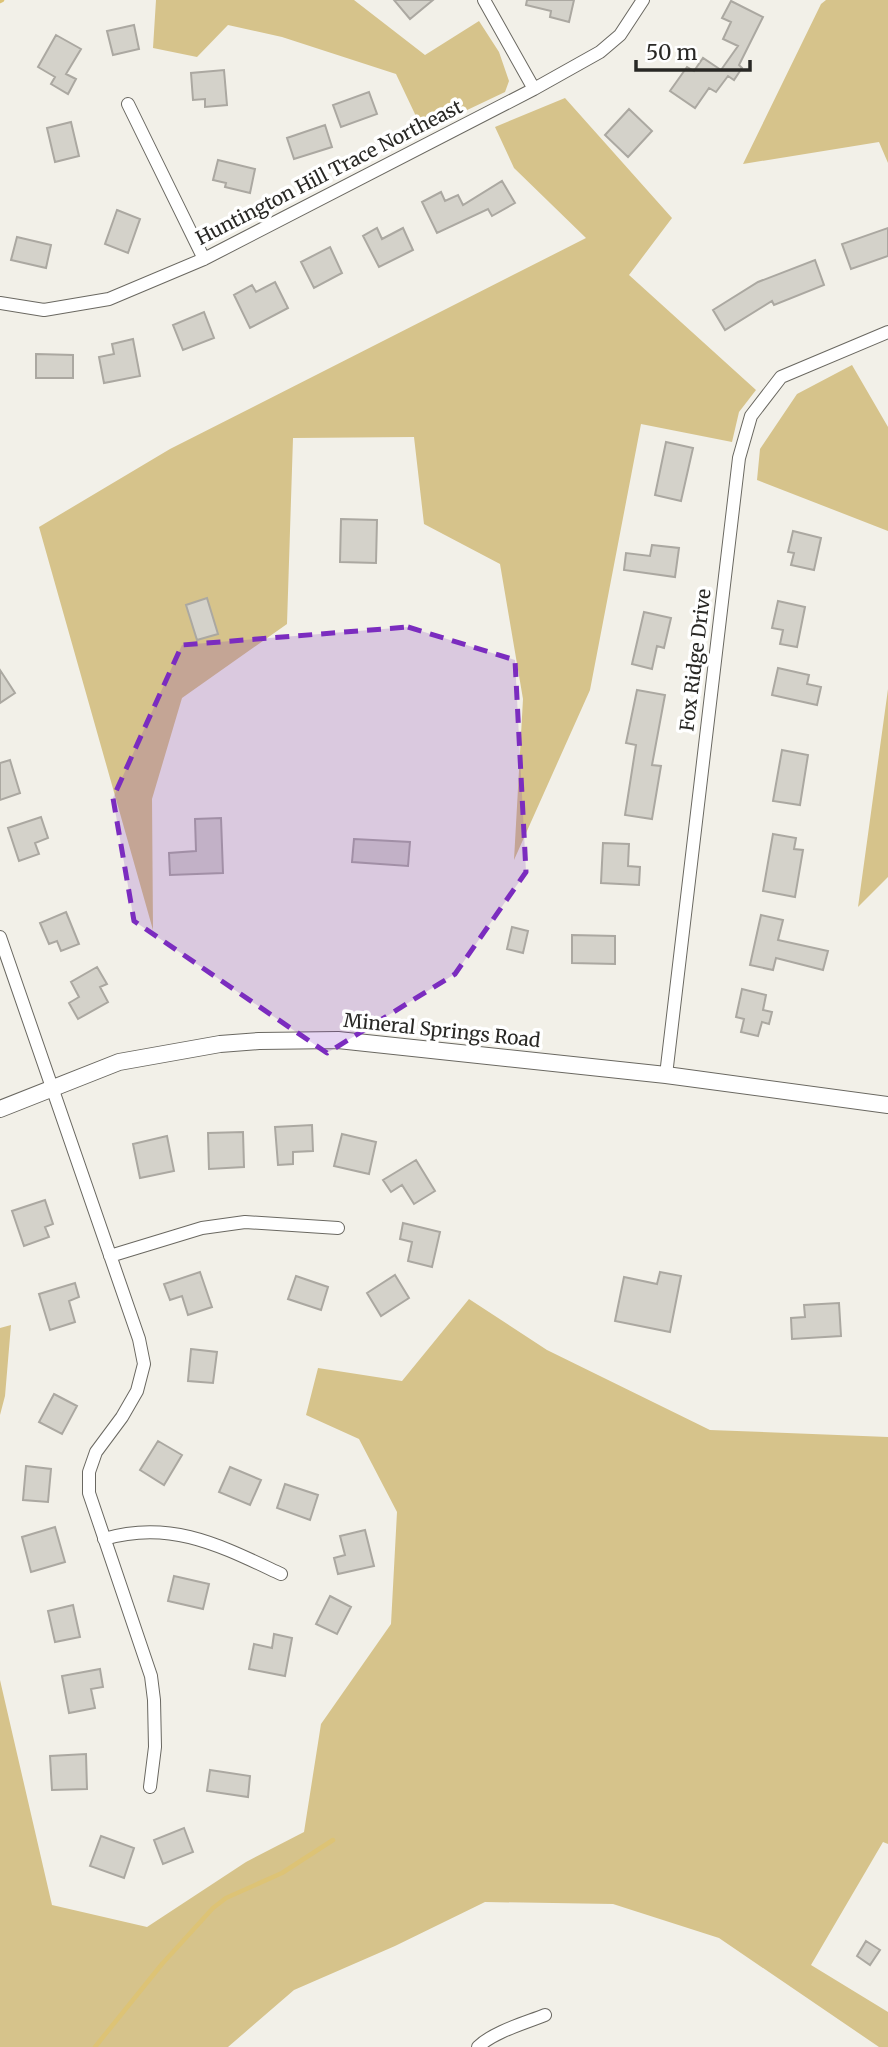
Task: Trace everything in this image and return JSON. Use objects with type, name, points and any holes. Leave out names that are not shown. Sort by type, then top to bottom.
[{"type":"street","points":[[484,0],[534,89]]},
{"type":"street","name":"Huntington Hill Trace Northeast","points":[[0,303],[44,310],[109,299],[204,258],[534,89],[600,52],[620,35],[643,0]]},
{"type":"street","points":[[128,104],[204,258]]},
{"type":"street","name":"Fox Ridge Drive","points":[[666,1074],[739,458],[751,416],[781,377],[888,332]]},
{"type":"street","points":[[0,937],[139,1339],[144,1364],[137,1391],[96,1452],[89,1472],[89,1493],[151,1676],[155,1747],[149,1787]]},
{"type":"street","name":"Mineral Springs Road","points":[[0,1109],[119,1062],[181,1050],[259,1041],[338,1040],[666,1074],[888,1105]]},
{"type":"street","points":[[110,1256],[202,1228],[245,1222],[338,1228]]},
{"type":"street","points":[[104,1539],[123,1533],[165,1532],[217,1544],[281,1574]]},
{"type":"street","points":[[478,2047],[514,2027],[545,2015]]},
{"type":"highlighted area","points":[[408,627],[515,660],[526,872],[455,974],[327,1053],[134,921],[113,798],[182,645]]},
{"type":"shaded area","points":[[156,0],[354,0],[425,55],[479,21],[499,52],[509,81],[505,92],[423,131],[396,74],[282,37],[228,25],[197,57],[153,48]]},
{"type":"shaded area","points":[[826,0],[888,0],[888,163],[879,142],[743,164],[821,4]]},
{"type":"shaded area","points":[[565,98],[672,218],[629,275],[756,390],[739,412],[732,442],[641,424],[590,690],[514,860],[523,699],[500,564],[424,524],[414,437],[293,438],[287,624],[182,698],[152,799],[153,930],[39,527],[170,449],[586,238],[514,168],[495,127]]},
{"type":"shaded area","points":[[852,365],[888,427],[888,531],[757,480],[760,449],[797,394]]},
{"type":"shaded area","points":[[888,689],[888,877],[858,907]]},
{"type":"shaded area","points":[[469,1299],[547,1350],[710,1430],[888,1437],[888,1844],[883,1842],[811,1965],[888,2012],[888,2047],[879,2047],[719,1938],[613,1904],[485,1902],[395,1946],[294,1990],[228,2047],[0,2047],[0,1680],[52,1905],[147,1927],[246,1862],[304,1832],[321,1724],[391,1624],[397,1512],[359,1439],[306,1415],[318,1368],[402,1381]]},
{"type":"shaded area","points":[[11,1325],[5,1396],[0,1415],[0,1328]]},
{"type":"building","points":[[394,0],[433,0],[410,19]]},
{"type":"building","points":[[527,0],[574,0],[569,22],[550,17],[551,11],[526,5]]},
{"type":"building","points":[[731,1],[763,17],[739,65],[742,68],[734,80],[728,76],[716,92],[709,88],[695,108],[670,91],[687,67],[694,71],[703,58],[721,70],[738,46],[723,39],[731,22],[722,18]]},
{"type":"building","points":[[134,25],[139,49],[113,55],[107,31]]},
{"type":"building","points":[[56,35],[81,49],[66,74],[76,79],[68,94],[51,84],[55,77],[38,67]]},
{"type":"building","points":[[224,70],[227,105],[205,107],[205,99],[193,100],[191,73]]},
{"type":"building","points":[[369,92],[377,114],[341,127],[333,105]]},
{"type":"building","points":[[629,109],[652,131],[628,157],[605,135]]},
{"type":"building","points":[[71,122],[79,156],[55,162],[47,128]]},
{"type":"building","points":[[325,125],[332,147],[294,159],[287,138]]},
{"type":"building","points":[[218,160],[255,169],[250,193],[225,187],[226,183],[213,180]]},
{"type":"building","points":[[502,181],[515,203],[492,216],[488,209],[437,233],[422,202],[441,192],[445,201],[458,195],[463,205]]},
{"type":"building","points":[[117,210],[140,219],[128,253],[105,244]]},
{"type":"building","points":[[377,228],[382,239],[403,228],[413,250],[379,267],[363,236]]},
{"type":"building","points":[[888,228],[888,256],[851,269],[842,244]]},
{"type":"building","points":[[17,237],[51,245],[46,268],[11,260]]},
{"type":"building","points":[[330,247],[342,273],[314,288],[301,262]]},
{"type":"building","points":[[815,260],[824,285],[774,305],[772,301],[725,330],[713,310],[758,282]]},
{"type":"building","points":[[275,282],[288,308],[250,328],[234,295],[252,285],[256,292]]},
{"type":"building","points":[[204,312],[214,338],[183,350],[173,325]]},
{"type":"building","points":[[133,339],[140,376],[104,383],[99,357],[114,354],[112,344]]},
{"type":"building","points":[[36,354],[73,355],[73,378],[36,378]]},
{"type":"building","points":[[666,442],[693,448],[681,501],[655,495]]},
{"type":"building","points":[[341,519],[377,520],[376,563],[340,562]]},
{"type":"building","points":[[793,531],[821,538],[814,570],[791,565],[794,553],[788,552]]},
{"type":"building","points":[[652,545],[679,548],[675,577],[624,570],[626,553],[650,556]]},
{"type":"building","points":[[207,598],[218,634],[197,640],[186,605]]},
{"type":"building","points":[[778,601],[805,607],[797,647],[780,644],[783,630],[772,628]]},
{"type":"building","points":[[644,612],[671,618],[664,648],[657,646],[652,669],[632,664]]},
{"type":"building","points":[[778,668],[809,675],[807,684],[821,687],[817,705],[772,695]]},
{"type":"building","points":[[0,670],[15,693],[0,703]]},
{"type":"building","points":[[637,690],[665,695],[652,765],[661,766],[652,819],[625,815],[636,745],[626,743]]},
{"type":"building","points":[[782,750],[808,755],[800,805],[773,801]]},
{"type":"building","points":[[10,760],[20,793],[0,800],[0,763]]},
{"type":"building","points":[[41,817],[48,838],[35,843],[39,854],[19,861],[8,828]]},
{"type":"building","points":[[221,818],[223,873],[170,875],[169,853],[196,851],[195,819]]},
{"type":"building","points":[[773,834],[796,838],[794,849],[803,850],[795,897],[763,891]]},
{"type":"building","points":[[354,839],[410,842],[408,866],[352,862]]},
{"type":"building","points":[[603,843],[629,844],[628,866],[640,867],[639,885],[601,883]]},
{"type":"building","points":[[66,912],[79,944],[61,951],[57,941],[49,944],[40,923]]},
{"type":"building","points":[[761,915],[783,920],[778,940],[828,951],[823,970],[776,958],[773,970],[750,965]]},
{"type":"building","points":[[512,927],[528,931],[523,953],[507,949]]},
{"type":"building","points":[[572,935],[615,936],[615,964],[572,963]]},
{"type":"building","points":[[97,967],[107,984],[100,987],[108,1002],[78,1019],[69,1003],[79,997],[71,982]]},
{"type":"building","points":[[742,989],[766,995],[763,1010],[772,1012],[769,1024],[762,1022],[758,1036],[741,1032],[744,1019],[736,1017]]},
{"type":"building","points":[[312,1125],[313,1151],[293,1152],[293,1164],[278,1165],[275,1127]]},
{"type":"building","points":[[243,1132],[244,1167],[209,1169],[208,1133]]},
{"type":"building","points":[[342,1134],[376,1142],[369,1174],[334,1166]]},
{"type":"building","points":[[167,1136],[174,1171],[140,1178],[133,1144]]},
{"type":"building","points":[[416,1160],[435,1191],[414,1204],[402,1185],[391,1192],[383,1180]]},
{"type":"building","points":[[45,1200],[53,1224],[45,1227],[49,1237],[24,1246],[12,1211]]},
{"type":"building","points":[[403,1223],[440,1232],[432,1267],[408,1261],[412,1242],[400,1239]]},
{"type":"building","points":[[200,1272],[212,1307],[188,1315],[182,1296],[170,1300],[164,1284]]},
{"type":"building","points":[[660,1272],[681,1276],[670,1332],[615,1321],[624,1277],[657,1284]]},
{"type":"building","points":[[395,1275],[409,1298],[381,1316],[367,1293]]},
{"type":"building","points":[[296,1276],[328,1287],[321,1310],[288,1299]]},
{"type":"building","points":[[75,1283],[79,1297],[69,1301],[75,1322],[50,1330],[39,1294]]},
{"type":"building","points":[[839,1303],[841,1336],[792,1339],[791,1318],[805,1317],[804,1305]]},
{"type":"building","points":[[191,1349],[217,1352],[213,1383],[188,1381]]},
{"type":"building","points":[[54,1394],[77,1406],[62,1434],[39,1422]]},
{"type":"building","points":[[158,1441],[182,1455],[164,1485],[140,1470]]},
{"type":"building","points":[[26,1466],[51,1469],[48,1502],[23,1500]]},
{"type":"building","points":[[230,1467],[261,1480],[250,1505],[219,1492]]},
{"type":"building","points":[[285,1484],[318,1495],[310,1520],[277,1508]]},
{"type":"building","points":[[55,1527],[65,1562],[31,1572],[22,1537]]},
{"type":"building","points":[[365,1530],[374,1566],[338,1574],[334,1558],[345,1555],[340,1536]]},
{"type":"building","points":[[174,1576],[209,1584],[203,1609],[168,1601]]},
{"type":"building","points":[[330,1596],[351,1607],[337,1634],[316,1624]]},
{"type":"building","points":[[73,1605],[80,1637],[55,1642],[48,1611]]},
{"type":"building","points":[[274,1634],[292,1638],[285,1676],[249,1669],[254,1644],[272,1648]]},
{"type":"building","points":[[100,1669],[103,1687],[91,1689],[95,1708],[69,1713],[62,1676]]},
{"type":"building","points":[[86,1754],[87,1789],[52,1790],[50,1756]]},
{"type":"building","points":[[210,1770],[250,1776],[248,1797],[207,1791]]},
{"type":"building","points":[[184,1828],[193,1852],[163,1864],[154,1840]]},
{"type":"building","points":[[101,1836],[134,1848],[124,1878],[90,1866]]},
{"type":"building","points":[[866,1941],[880,1950],[870,1965],[857,1956]]},
{"type":"waterway","points":[[95,2047],[162,1964],[213,1908],[226,1898],[282,1873],[333,1840]]}]
